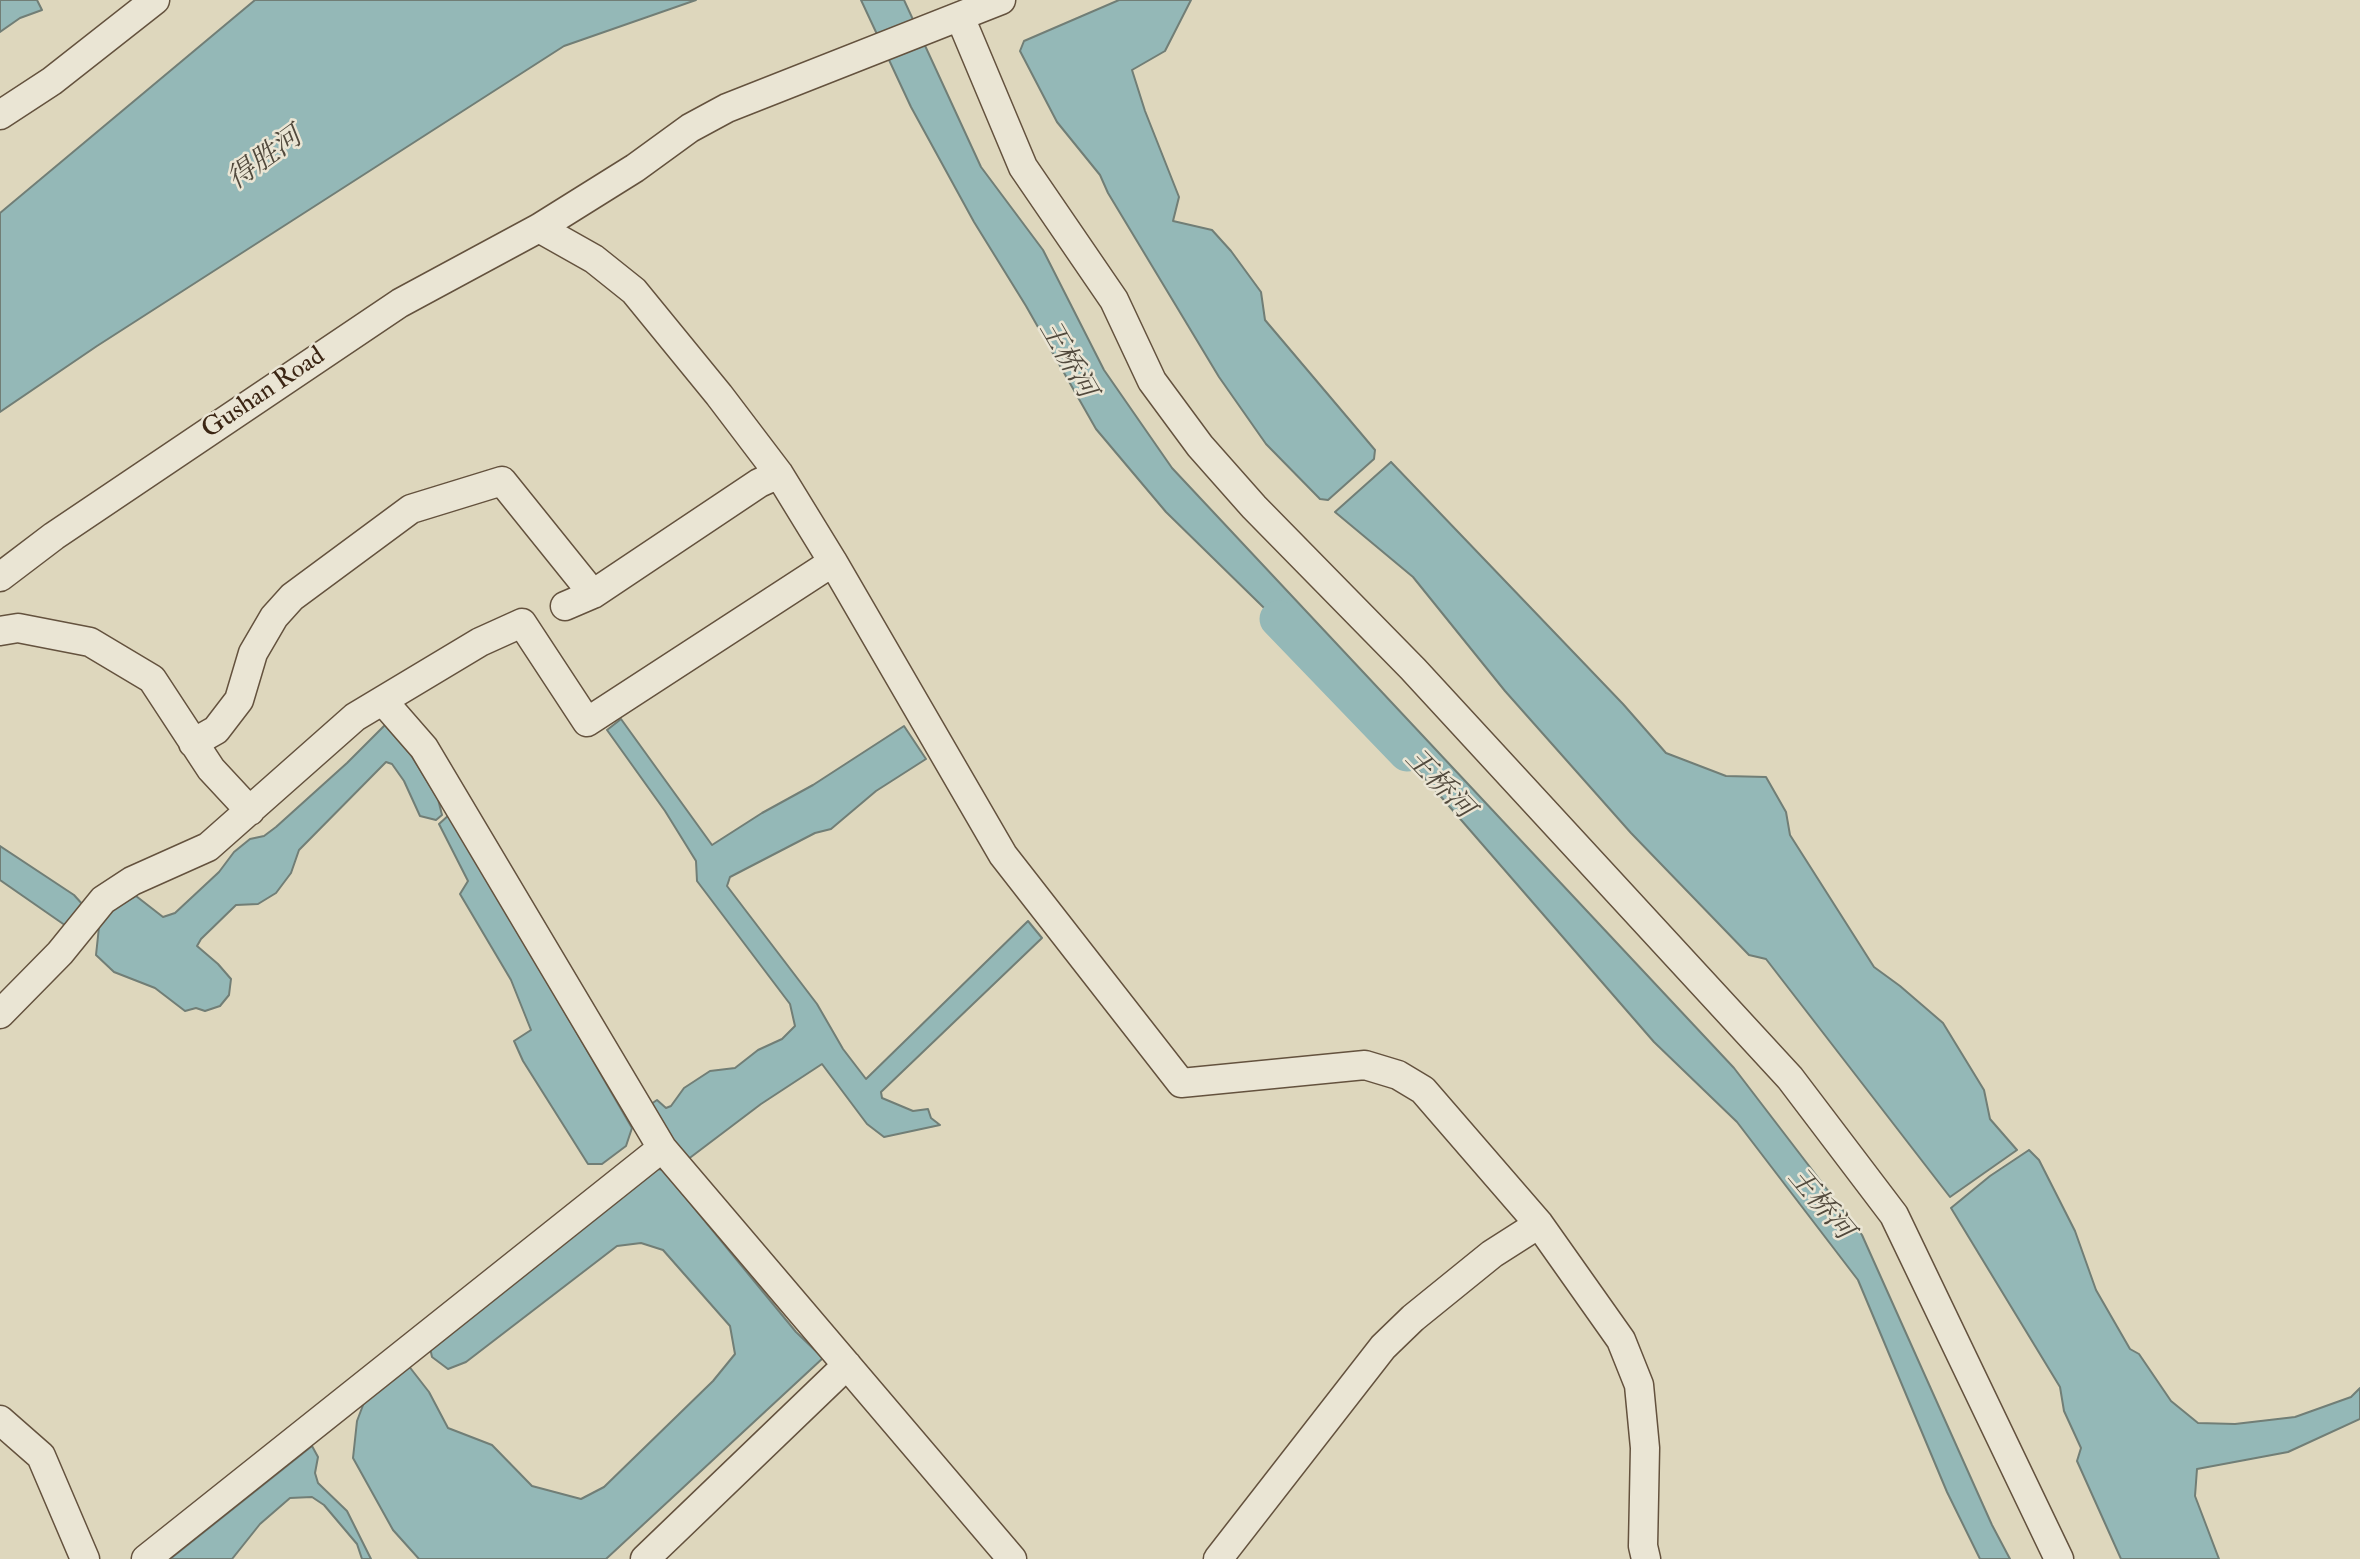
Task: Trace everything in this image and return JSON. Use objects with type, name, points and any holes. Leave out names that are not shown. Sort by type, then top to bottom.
[{"type":"street","points":[[0,115],[52,81],[155,0]]},
{"type":"street","name":"Gushan Road","points":[[0,577],[54,536],[400,303],[539,228],[635,168],[690,128],[727,108],[1001,0]]},
{"type":"street","points":[[960,17],[1023,167],[1114,300],[1152,381],[1200,446],[1254,507],[1413,669],[1790,1078],[1894,1214],[2059,1559]]},
{"type":"street","points":[[539,228],[594,260],[634,291],[779,474],[1003,855],[1181,1083],[1365,1065],[1398,1075],[1423,1090],[1539,1224],[1621,1339],[1639,1385],[1645,1448],[1643,1546],[1646,1559]]},
{"type":"street","points":[[565,606],[593,594],[759,483],[779,474]]},
{"type":"street","points":[[193,743],[216,730],[239,700],[253,653],[274,617],[292,597],[411,509],[502,481],[593,594]]},
{"type":"street","points":[[0,1014],[60,953],[103,900],[132,881],[208,847],[355,718],[480,642],[522,623],[587,722],[833,562]]},
{"type":"street","points":[[0,631],[18,628],[90,642],[152,679],[211,769],[250,811]]},
{"type":"street","points":[[383,701],[424,748],[662,1148],[1012,1559]]},
{"type":"street","points":[[146,1559],[662,1148]]},
{"type":"street","points":[[1218,1559],[1383,1347],[1413,1318],[1492,1254],[1539,1224]]},
{"type":"street","points":[[645,1559],[847,1365]]},
{"type":"street","points":[[0,1420],[41,1456],[85,1559]]},
{"type":"water","points":[[0,0],[37,0],[42,10],[20,18],[0,32]]},
{"type":"water","name":"得胜河","points":[[255,0],[696,0],[564,46],[97,346],[0,412],[0,213]]},
{"type":"water","points":[[861,0],[904,0],[981,167],[1043,250],[1104,370],[1172,468],[1734,1068],[1862,1235],[1992,1525],[2010,1559],[1980,1559],[1947,1492],[1858,1280],[1737,1122],[1654,1042],[1350,692],[1166,512],[1096,429],[1026,306],[974,222],[911,107]]},
{"type":"water","points":[[1119,0],[1191,0],[1165,51],[1132,70],[1179,197],[1173,221],[1212,230],[1231,251],[1261,292],[1265,320],[1375,450],[1374,459],[1328,500],[1320,499],[1266,444],[1219,377],[1108,193],[1100,175],[1057,122],[1020,51],[1024,41]]},
{"type":"water","points":[[1391,462],[1623,704],[1666,753],[1726,776],[1766,777],[1786,812],[1790,835],[1874,967],[1943,1023],[1984,1090],[1990,1119],[2017,1150],[1950,1197],[1766,959],[1749,955],[1631,833],[1505,691],[1413,577],[1335,512]]},
{"type":"water","points":[[621,719],[712,845],[813,785],[904,726],[926,759],[876,791],[831,829],[815,833],[730,877],[727,886],[817,1004],[843,1049],[866,1079],[1028,921],[1042,938],[881,1092],[882,1098],[913,1111],[928,1109],[931,1118],[940,1125],[884,1137],[867,1124],[822,1064],[761,1104],[687,1160],[645,1108],[657,1100],[666,1108],[671,1106],[684,1088],[710,1071],[735,1068],[758,1050],[782,1039],[795,1026],[790,1004],[697,881],[696,861],[665,811],[607,730]]},
{"type":"water","points":[[385,725],[411,755],[438,799],[442,815],[436,820],[420,816],[404,781],[392,764],[386,762],[299,850],[291,873],[276,893],[258,904],[236,905],[201,939],[197,946],[231,979],[229,995],[220,1006],[205,1011],[196,1008],[185,1011],[155,988],[114,972],[96,955],[99,927],[110,911],[136,896],[163,917],[175,913],[219,872],[234,852],[250,839],[264,836],[276,827]]},
{"type":"water","points":[[450,814],[632,1128],[626,1146],[602,1164],[588,1164],[523,1061],[514,1041],[531,1030],[511,980],[460,894],[468,881],[439,824]]},
{"type":"water","points":[[0,846],[74,895],[84,906],[69,928],[0,880]]},
{"type":"water","points":[[2029,1150],[2039,1160],[2075,1231],[2096,1290],[2130,1349],[2139,1354],[2171,1401],[2198,1423],[2235,1424],[2295,1417],[2351,1397],[2360,1388],[2360,1419],[2288,1452],[2197,1469],[2195,1496],[2219,1559],[2121,1559],[2077,1461],[2081,1448],[2064,1411],[2060,1387],[1951,1208],[1990,1176]]},
{"type":"water","points":[[648,1167],[663,1170],[796,1332],[823,1358],[606,1559],[419,1559],[393,1530],[353,1458],[357,1421],[368,1392],[408,1365],[429,1392],[448,1428],[492,1445],[532,1486],[581,1499],[604,1487],[713,1381],[735,1354],[730,1326],[663,1250],[641,1243],[617,1246],[466,1362],[448,1369],[432,1357],[429,1343]]},
{"type":"water","points":[[312,1446],[318,1457],[315,1473],[318,1483],[347,1511],[371,1559],[362,1559],[357,1544],[324,1505],[312,1497],[290,1498],[260,1524],[232,1559],[170,1559]]},
{"type":"waterway","name":"王桥河","points":[[1278,619],[1407,753]]}]
